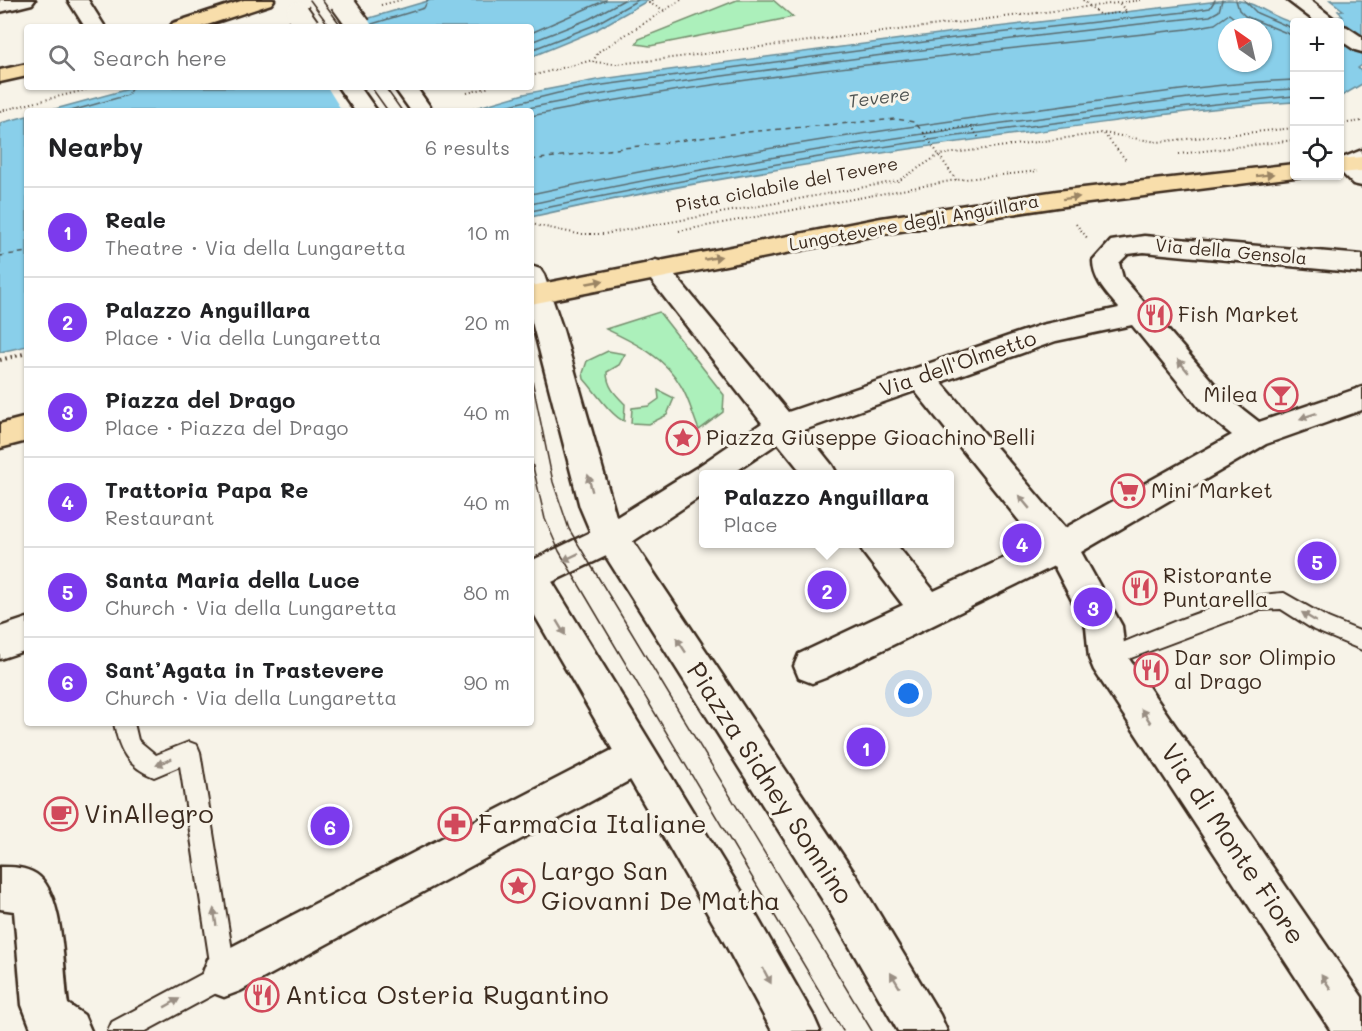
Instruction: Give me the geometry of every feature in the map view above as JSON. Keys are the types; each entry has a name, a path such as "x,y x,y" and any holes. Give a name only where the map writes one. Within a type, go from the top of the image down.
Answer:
{"main road":[{"path":"189,24 264,0"},
{"path":"0,76 24,71"},
{"name":"Lungotevere degli Anguillara","path":"534,288 656,269 881,226 1022,205 1290,172"},
{"path":"0,436 24,430"}],"street":[{"path":"0,6 25,0"},
{"path":"78,0 93,24"},
{"path":"1297,0 1322,18"},
{"path":"341,1 358,24"},
{"path":"1344,34 1362,46"},
{"path":"351,90 364,108"},
{"path":"407,90 421,108"},
{"name":"Via della Gensola","path":"1138,314 1111,281 1106,269 1106,261 1120,247 1144,244 1362,264"},
{"path":"656,269 817,470"},
{"path":"534,291 596,507 610,538"},
{"path":"1138,314 1212,402 1255,436"},
{"name":"Via dell'Olmetto","path":"782,426 1051,332 1138,314"},
{"path":"921,378 1061,548 1104,626 1107,658"},
{"path":"812,666 1061,548 1255,436 1362,398"},
{"path":"716,470 782,426"},
{"path":"534,576 610,538 699,481"},
{"name":"Piazza Sidney Sonnino","path":"610,538 842,892 924,1031"},
{"path":"880,548 928,610"},
{"path":"534,582 732,915 796,1031"},
{"path":"0,643 24,635"},
{"name":"Via di Monte Fiore","path":"1107,658 1359,1031"},
{"path":"224,975 620,765"},
{"path":"0,888 21,889 31,898 37,923 46,1008 57,1026 68,1031"}],"lane":[{"path":"1107,658 1214,616 1258,602 1284,601 1321,624 1362,641"},
{"path":"121,1031 224,975 189,752 154,766 129,746 125,726"}],"path":[{"path":"652,0 649,3 664,10"},
{"path":"593,60 598,52 681,0"},
{"path":"1083,0 1100,15 1127,12 1119,3"},
{"path":"534,75 593,60 601,64 655,60 1142,0"},
{"path":"0,111 85,90"},
{"path":"467,93 478,90"},
{"path":"1344,123 1362,121"},
{"path":"956,180 924,133 970,126 980,139"},
{"name":"Pista ciclabile del Tevere","path":"534,225 578,234 604,234 898,181 910,175 926,161 939,155 1104,133 1157,142 1290,128"},
{"path":"1104,133 1126,160"},
{"path":"1171,155 1290,140"},
{"path":"679,231 936,184"},
{"path":"0,360 24,354"}],"green space":[{"path":"737,0 773,0 793,17 650,46 636,44 639,39"},
{"path":"659,312 724,395 723,412 699,430 684,391 667,367 648,352 606,329"},
{"path":"608,351 625,354 619,365 607,372 610,386 625,404 624,421 609,409 584,379 583,373 587,361"},
{"path":"658,390 674,398 667,415 649,424 631,423 632,408 649,406 659,399"}],"water":[{"path":"431,0 649,0 594,31 534,56 534,24 349,24"},
{"name":"Tevere","path":"1228,0 1247,3 1290,22 1290,102 1164,115 843,159 655,191 534,216 534,108 475,108 524,94 602,79 954,32"},
{"path":"1330,0 1362,0 1362,65 1358,68 1362,72 1362,84 1344,95 1344,18 1330,18 1343,16 1338,11 1343,10"},
{"path":"125,90 408,90 350,108 59,108"},
{"path":"24,117 24,347 0,352 0,123"}],"pier":[{"path":"329,90 419,90 361,108 340,108"}],"ferry route":[{"path":"534,160 747,132 896,119 914,122 924,133"},
{"path":"0,256 24,252"}],"tram line":[{"path":"310,0 328,24"},
{"path":"322,0 340,24"},
{"path":"373,90 386,108"},
{"path":"387,90 400,108"},
{"path":"534,390 553,482 569,529 872,1031"},
{"path":"534,471 545,519 559,551 843,1031"}],"place":[{"name":"Fish Market","path":"1155,315"},
{"name":"Milea","path":"1281,395"},
{"name":"Piazza Giuseppe Gioachino Belli","path":"683,438"},
{"name":"Mini Market","path":"1128,491"},
{"name":"Trattoria Papa Re","path":"1022,543"},
{"name":"Santa Maria della Luce","path":"1317,561"},
{"name":"Ristorante Puntarella","path":"1140,588"},
{"name":"Palazzo Anguillara","path":"827,590"},
{"name":"Piazza del Drago","path":"1093,607"},
{"name":"Dar sor Olimpio al Drago","path":"1151,670"},
{"name":"Reale","path":"866,747"},
{"name":"VinAllegro","path":"61,814"},
{"name":"Farmacia Italiane","path":"455,824"},
{"name":"Sant’Agata in Trastevere","path":"330,826"},
{"name":"Largo San Giovanni De Matha","path":"518,886"},
{"name":"Antica Osteria Rugantino","path":"262,995"}]}
